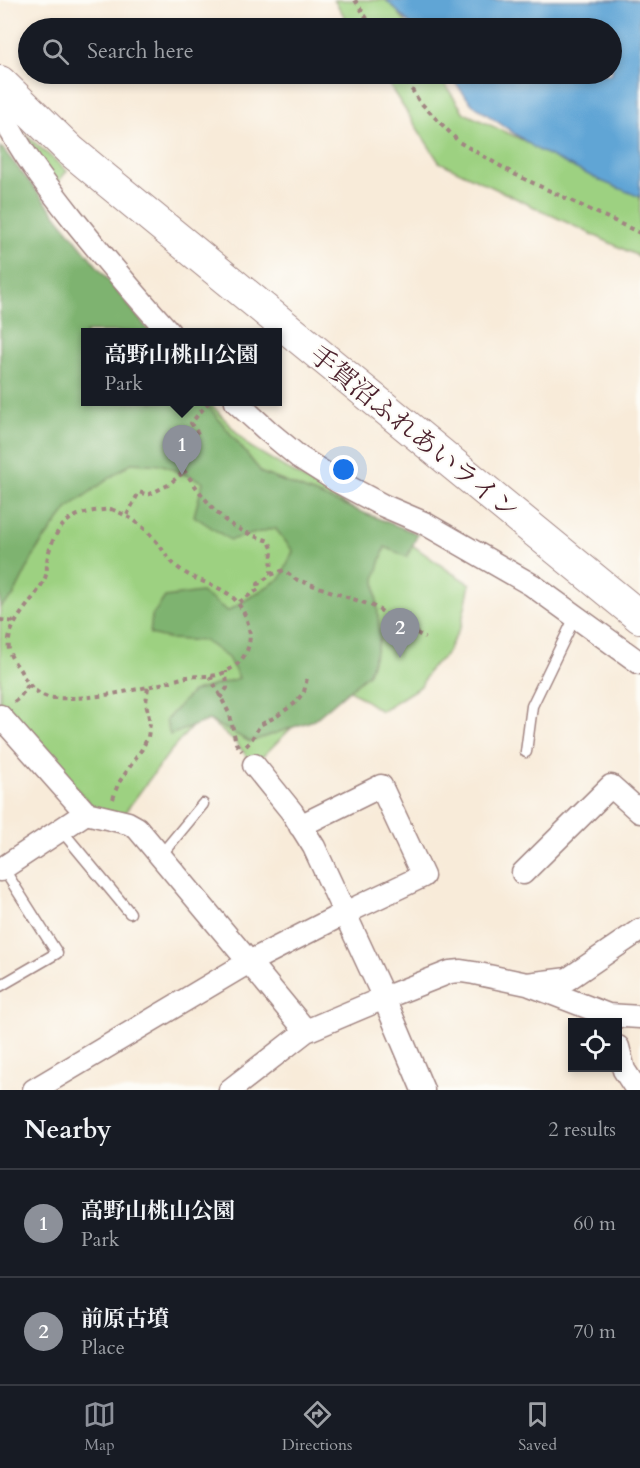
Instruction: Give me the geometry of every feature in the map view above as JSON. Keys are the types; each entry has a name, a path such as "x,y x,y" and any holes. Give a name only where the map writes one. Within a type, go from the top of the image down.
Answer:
{"street":[{"name":"手賀沼ふれあいライン","path":"0,82 70,150 640,617"},
{"path":"0,110 35,171 125,284 165,328"},
{"path":"240,406 299,456 337,481 382,505 424,523 532,585 640,663"},
{"path":"6,710 7,738 86,813 137,828 306,1031"},
{"path":"248,758 292,812 314,847 384,998 423,1090"},
{"path":"34,1090 249,962 423,876 381,786 300,826"},
{"path":"523,873 611,786 640,812"},
{"path":"2,869 86,813"},
{"path":"527,984 568,979 640,930"},
{"path":"230,1090 306,1031 450,972 474,973 527,984 607,1018"},
{"path":"622,1018 640,1017"},
{"path":"622,1062 624,1070 637,1090"}],"lane":[{"path":"526,752 532,706 575,617"},
{"path":"160,856 203,804"},
{"path":"62,831 130,913"},
{"path":"0,986 57,953 2,869"}],"path":[{"path":"355,0 367,18"},
{"path":"408,84 419,101 459,142 516,175 640,233"},
{"path":"206,406 191,423 199,435 175,458 211,505 226,520 239,529 269,541 272,548 271,574"},
{"path":"127,515 139,492 148,495 168,485 185,471"},
{"path":"111,509 127,515 156,540 168,559 182,572 221,590 238,603 247,621 249,632 249,644 245,655 236,666 220,674 188,677 90,697 50,697 33,691 9,652 9,639 19,615 43,583 48,554 56,536 66,522 88,511 111,509"},
{"path":"238,603 259,589 258,584 271,574 284,570 295,579 373,606 425,638"},
{"path":"0,620 16,622"},
{"path":"220,698 227,688 226,671"},
{"path":"210,676 230,715 236,743 248,758"},
{"path":"248,758 250,742 260,725 294,704 304,692 307,678"},
{"path":"6,710 29,684"},
{"path":"113,802 118,784 148,737 150,723 146,703 148,687"}],"green space":[{"path":"334,0 390,0 402,18 346,18"},
{"path":"388,84 445,84 464,113 640,194 640,257 439,162"},
{"path":"26,135 67,171 54,187"},
{"path":"0,147 147,328 81,328 81,406 208,406 262,473 418,534 407,557 385,547 375,579 380,639 369,673 314,720 250,742 209,720 170,735 166,720 192,692 239,678 228,658 205,641 170,639 150,634 152,616 165,597 201,592 228,611 281,578 293,551 275,528 230,540 194,516 203,482 163,465 131,463 69,507 37,549 13,597 0,607"},
{"path":"134,406 213,406 249,446 405,540 470,584 461,626 445,656 430,668 421,686 381,711 338,682 254,765 236,743 209,720 195,723 169,753 123,815 95,809 19,728 0,704 0,551"}],"water":[{"path":"386,0 640,0 640,197 538,150 472,104 456,84 622,84 622,18 404,18"}],"place":[{"name":"高野山桃山公園","path":"182,475"},
{"name":"前原古墳","path":"400,658"}]}
